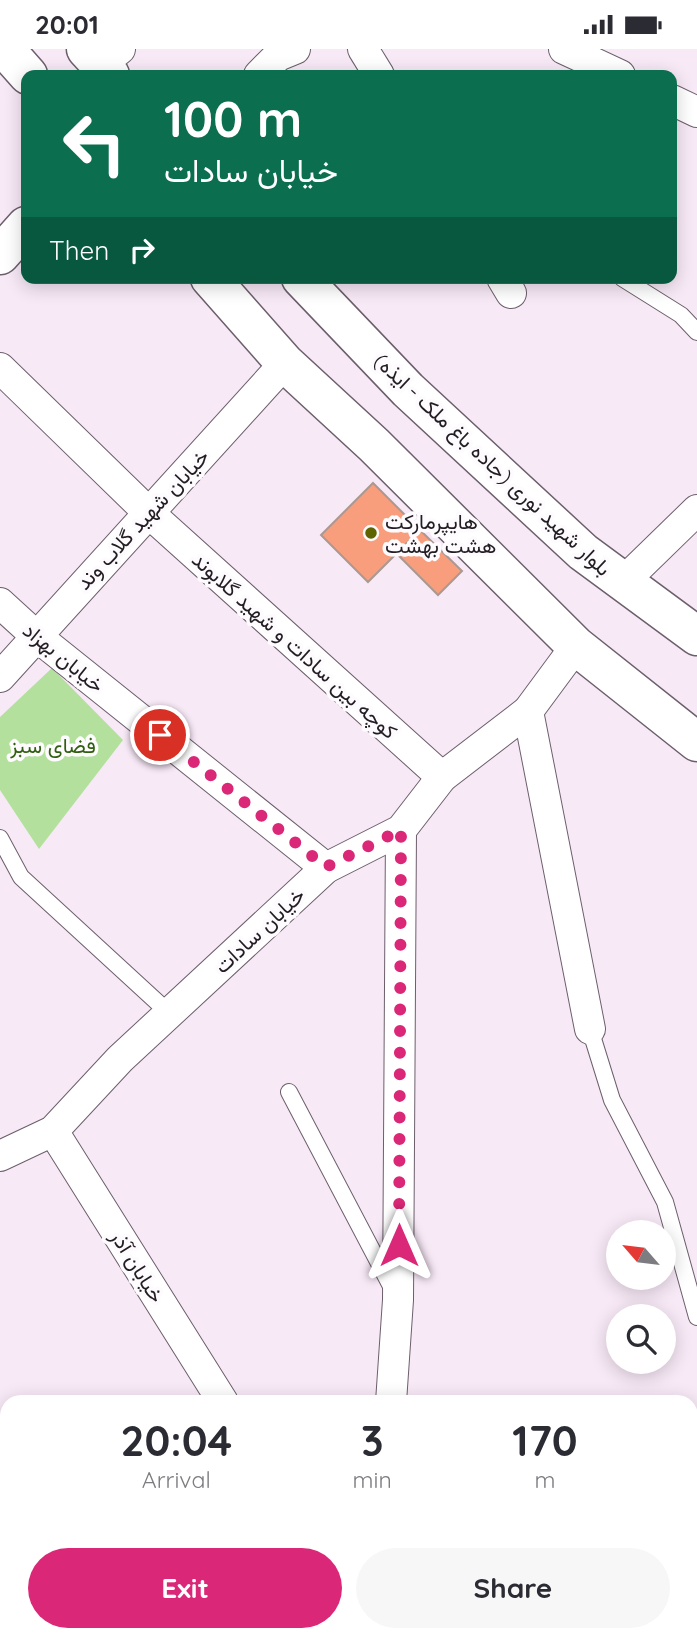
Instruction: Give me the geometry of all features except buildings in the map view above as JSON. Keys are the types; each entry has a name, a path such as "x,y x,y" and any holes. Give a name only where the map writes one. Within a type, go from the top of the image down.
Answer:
{"main road":[{"path":"5,49 24,70"},
{"path":"0,255 21,232"},
{"path":"215,284 285,363 374,445 576,646 697,742"},
{"name":"بلوار شهید نوری (جاده باغ ملک - ایذه)","path":"306,284 417,399 583,552 697,636"}],"street":[{"path":"264,70 278,56 295,49"},
{"path":"363,49 376,70"},
{"path":"564,49 609,70"},
{"path":"677,102 697,112"},
{"name":"خیابان شهید گلاب وند","path":"0,677 34,635 285,363"},
{"name":"کوچه بین سادات و شهید گلابوند","path":"0,368 149,513 442,777"},
{"path":"623,582 697,510"},
{"name":"خیابان بهزاد","path":"0,603 34,635 326,867"},
{"name":"خیابان سادات","path":"0,1156 53,1131 120,1059 326,867 401,830 442,777 528,711 576,646"},
{"path":"528,711 590,1029"},
{"path":"391,1395 398,1300 401,830"},
{"name":"خیابان آذر","path":"53,1131 219,1395"}],"lane":[{"path":"632,284 681,315 697,332"},
{"path":"0,838 21,877 169,1013"},
{"path":"590,1029 612,1100 665,1202 697,1317"},
{"path":"289,1092 398,1300"}],"green space":[{"name":"فضای سبز","path":"52,668 123,740 39,849 0,790 0,717"}],"place":[{"name":"هایپرمارکت هشت بهشت","path":"371,533"}],"route":[{"path":"160,735 326,867 401,830 399,1245"}]}
